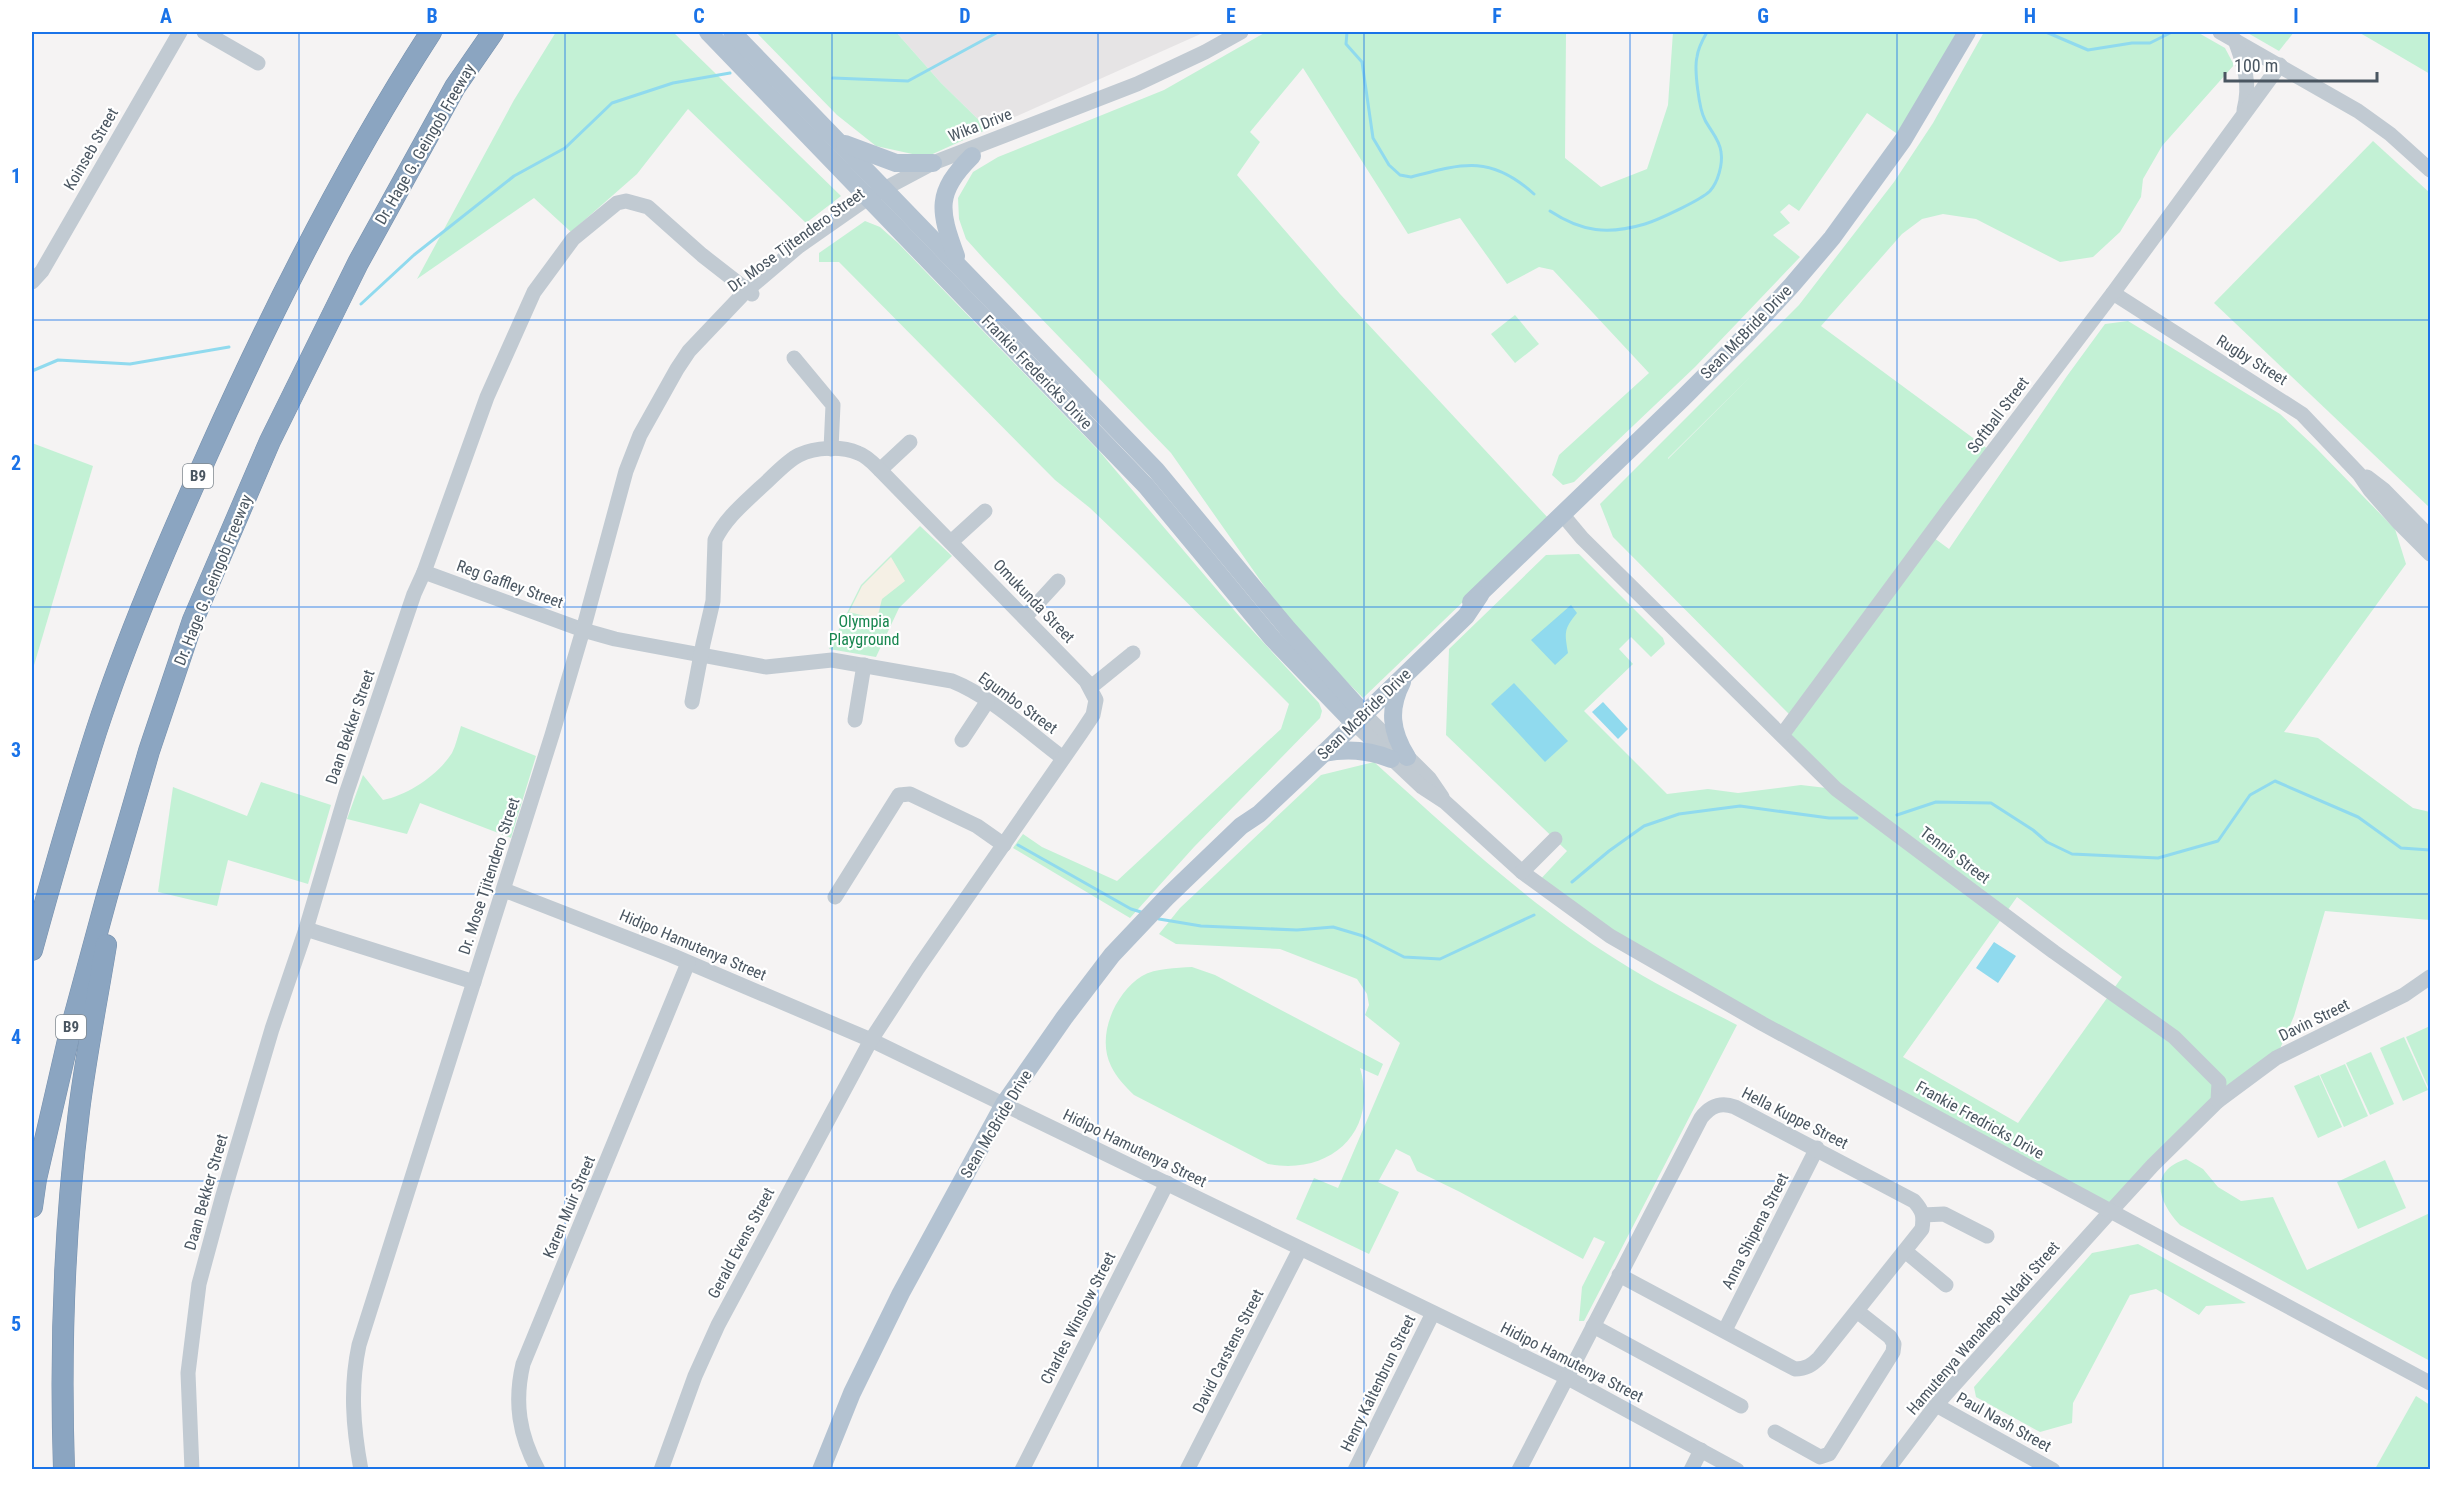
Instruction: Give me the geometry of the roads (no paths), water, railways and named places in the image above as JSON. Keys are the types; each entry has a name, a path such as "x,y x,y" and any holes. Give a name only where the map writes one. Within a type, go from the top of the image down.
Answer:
{"highway":[{"name":"B9","path":"32,950 96,730 164,553 243,376 293,275 351,164 431,32"},
{"name":"Dr. Hage G. Geingob Freeway","path":"32,1207 36,1179 69,1036 149,751 193,621 270,441 358,263 455,87 493,32"},
{"path":"63,1470 65,1261 71,1192 79,1110 121,849"}],"main road":[{"name":"Frankie Fredericks Drive","path":"708,32 880,196 958,263 1156,470 1287,628 1356,716"},
{"name":"Frankie Fredericks Drive","path":"732,32 838,141 880,196 1146,486 1272,638 1356,716"},
{"name":"Sean McBride Drive","path":"821,1470 852,1393 901,1293 1004,1104 1064,1018 1112,956 1166,898 1241,826 1258,814 1324,753 1356,716 1464,606 1480,595 1746,335 1832,237 1903,140 1967,32"},
{"path":"838,141 896,163 933,163"},
{"path":"958,263 944,222 943,207 950,182 972,156"},
{"name":"Sean McBride Drive","path":"1241,826 1253,808 1405,675 1466,616 1480,595"},
{"path":"1324,753 1341,750 1361,751 1399,758 1392,711 1397,690 1405,675"}],"street":[{"name":"Koinseb Street","path":"32,282 42,271 180,32"},
{"path":"204,32 258,63"},
{"name":"Wika Drive","path":"880,196 933,163 1092,102 1205,52 1241,32"},
{"path":"2220,32 2358,111 2390,134 2430,170"},
{"name":"Softball Street","path":"2235,40 2248,83 2242,116"},
{"name":"Softball Street","path":"1782,735 1946,513 2113,293 2280,65"},
{"name":"Wika Drive","path":"880,196 1065,116 1092,102"},
{"name":"Dr. Mose Tjitendero Street","path":"361,1470 353,1419 353,1385 359,1345 504,890 584,630 626,471 640,435 689,351 723,316 749,292 880,196"},
{"name":"Daan Bekker Street","path":"192,1470 188,1373 199,1284 223,1195 272,1029 306,929 346,794 414,594 487,397 521,318 547,272 573,239 617,203 626,201 642,204 661,217 702,255 749,292"},
{"name":"Rugby Street","path":"2113,293 2302,414 2359,474 2384,507 2430,554"},
{"path":"794,358 832,405 831,449"},
{"path":"880,470 910,442"},
{"name":"Omukunda Street","path":"702,654 713,601 715,540 719,532 732,516 789,462 811,451 831,449 858,453 880,470 1091,687"},
{"name":"Rugby Street","path":"2359,474 2376,483 2430,537"},
{"path":"951,542 985,511"},
{"name":"Tennis Street","path":"1562,514 1582,538 1853,804 1893,830 2011,921 2174,1038 2219,1082 2218,1101"},
{"name":"Reg Gaffley Street","path":"424,572 584,630"},
{"path":"1025,617 1058,581"},
{"name":"Egumbo Street","path":"584,630 615,639 766,667 832,660 952,681 987,702 1063,758"},
{"path":"871,1040 1095,710 1096,700 1091,687 1133,653"},
{"path":"692,702 702,654"},
{"path":"855,720 864,665"},
{"path":"962,740 987,702"},
{"name":"Frankie Fredricks Drive","path":"1356,716 1399,758 1429,778 1445,802 1522,872 1610,936 1684,979 2110,1212 2158,1235 2430,1383"},
{"path":"835,897 899,795 910,794 967,821 1004,845"},
{"path":"1522,872 1555,839"},
{"name":"Hidipo Hamutenya Street","path":"504,890 688,963 871,1040 1566,1377 1737,1470"},
{"path":"306,929 474,982"},
{"name":"Karen Muir Street","path":"538,1470 530,1455 518,1415 518,1390 523,1364 688,963"},
{"name":"Davin Street","path":"2218,1101 2276,1058 2394,1000 2430,977"},
{"name":"Gerald Evens Street","path":"661,1470 695,1376 718,1325 871,1040"},
{"path":"2110,1212 2153,1165 2218,1101"},
{"name":"Hella Kuppe Street","path":"1519,1470 1701,1118 1708,1109 1726,1104 1817,1148 1914,1201 1923,1215"},
{"name":"Anna Shipena Street","path":"1725,1330 1817,1148"},
{"name":"Charles Winslow Street","path":"1022,1470 1167,1183"},
{"name":"Hamutenya Wanahepo Ndadi Street","path":"1887,1470 1936,1405 2110,1212"},
{"path":"1619,1275 1795,1369 1803,1369 1811,1366 1819,1358 1905,1251 1922,1229 1923,1215 1944,1214 1987,1236"},
{"name":"David Carstens Street","path":"1187,1470 1300,1249"},
{"path":"1905,1251 1946,1285"},
{"path":"1774,1432 1820,1457 1828,1454 1893,1352 1894,1344 1890,1337 1857,1311"},
{"name":"Henry Kaltenbrun Street","path":"1355,1470 1433,1313"},
{"path":"1593,1326 1741,1406"},
{"name":"Paul Nash Street","path":"1936,1405 2053,1470"},
{"path":"1691,1470 1701,1450"}],"water":[{"path":"1571,605 1577,613 1566,632 1568,653 1555,665 1531,640"},
{"path":"1514,683 1568,741 1545,762 1491,704"},
{"path":"1603,702 1628,729 1618,739 1592,712"},
{"path":"1994,942 2016,956 1998,983 1976,968"}],"waterway":[{"path":"833,78 908,81 998,32"},
{"path":"1347,32 1346,44 1362,62 1373,138 1389,165 1400,175 1411,177 1447,168 1476,166 1504,173 1519,181 1534,194"},
{"path":"1550,211 1584,227 1619,230 1645,224 1689,204 1710,191 1718,178 1721,167 1720,148 1703,115 1696,70 1698,54 1707,32"},
{"path":"2046,32 2088,50 2132,43 2150,43 2172,32"},
{"path":"361,304 414,255 514,176 565,148 612,103 673,83 730,73"},
{"path":"32,371 58,360 130,364 229,347"},
{"path":"1897,815 1936,802 1991,803 2033,830 2047,842 2072,854 2158,858 2218,841 2250,795 2275,781 2358,817 2401,848 2430,850"},
{"path":"1572,882 1644,826 1679,814 1740,806 1829,818 1857,818"},
{"path":"1018,845 1131,909 1141,912"},
{"path":"1159,919 1201,926 1297,930 1333,927 1363,936 1404,957 1440,959 1534,915"}],"park label":[{"name":"Olympia Playground","path":"864,630"}]}
